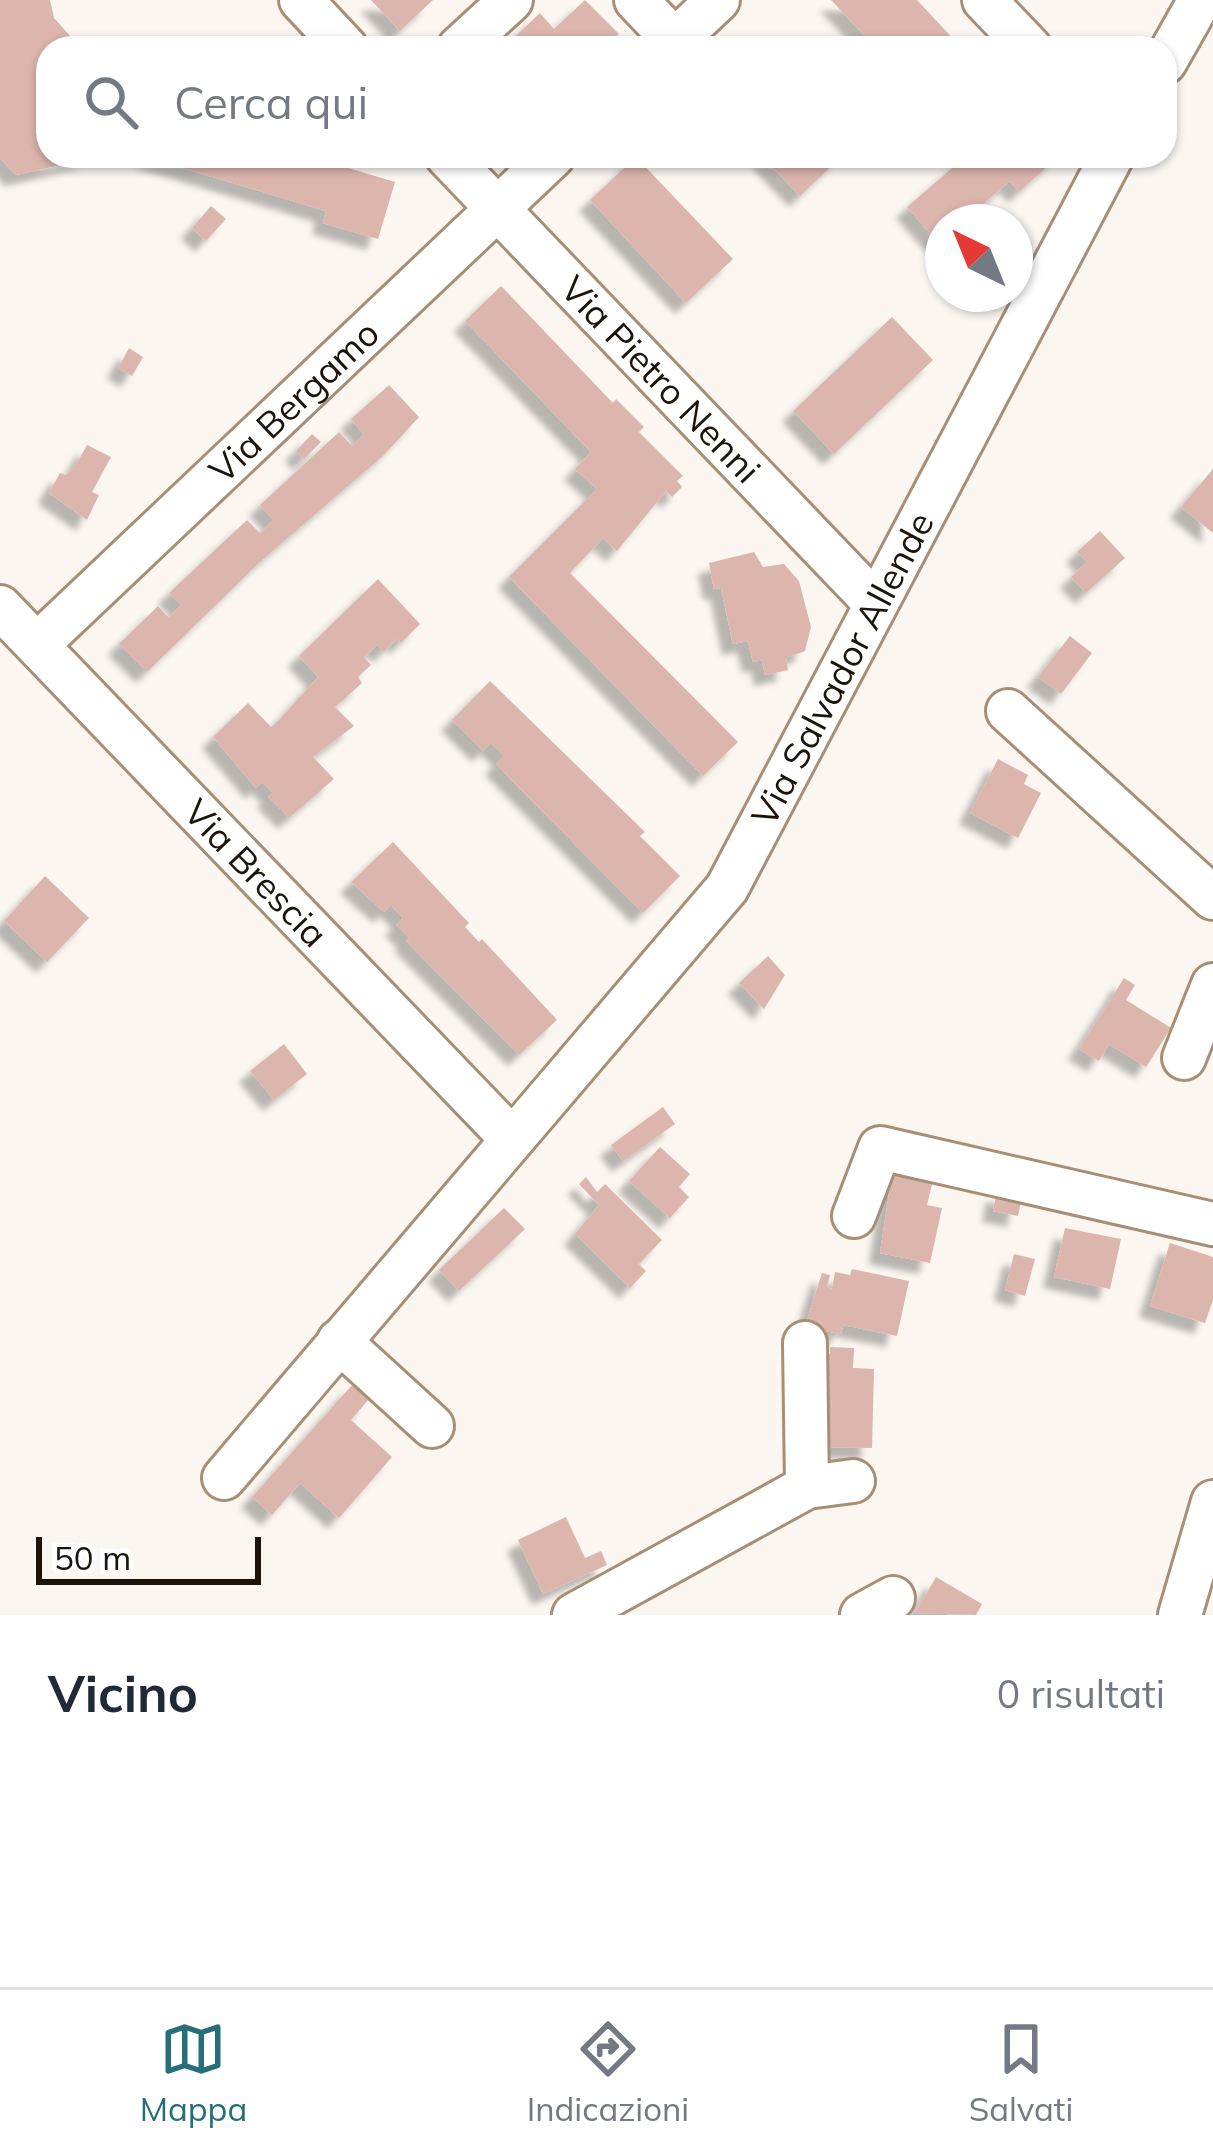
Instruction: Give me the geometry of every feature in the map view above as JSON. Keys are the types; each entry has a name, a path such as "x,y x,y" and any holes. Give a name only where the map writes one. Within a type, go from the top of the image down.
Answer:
{"street":[{"path":"302,0 335,36"},
{"path":"473,36 511,0"},
{"path":"636,0 664,36"},
{"path":"680,36 718,0"},
{"path":"984,0 1018,36"},
{"path":"1177,41 1200,0"},
{"name":"Via Pietro Nenni","path":"457,168 876,604"},
{"name":"Via Bergamo","path":"37,645 540,168"},
{"name":"Via Salvador Allende","path":"224,1478 510,1138 632,1006 728,888 1106,168"},
{"name":"Via Brescia","path":"0,607 510,1138"},
{"path":"1008,711 1213,898"},
{"path":"1184,1058 1213,985"},
{"path":"854,1216 880,1148 1213,1224"},
{"path":"340,1341 432,1426"},
{"path":"805,1343 807,1487"},
{"path":"574,1615 807,1487 853,1480"},
{"path":"1180,1615 1213,1502"}],"building":[{"path":"0,0 50,0 54,18 70,36 36,36 36,168 47,168 16,175 0,158"},
{"path":"371,0 433,0 400,31"},
{"path":"585,0 619,34 516,36 540,13 554,29"},
{"path":"831,0 917,0 951,36 865,36"},
{"path":"183,168 348,168 395,182 378,239 323,223 326,211"},
{"path":"624,168 646,168 733,259 686,303 590,200"},
{"path":"773,168 829,168 800,196"},
{"path":"952,168 1046,168 1019,192 1010,181 983,204 925,204 925,228 907,207"},
{"path":"211,206 226,219 206,241 192,228"},
{"path":"501,286 613,403 616,399 644,427 639,432 683,476 677,481 682,487 672,497 666,491 617,551 603,538 570,573 738,742 703,776 509,577 597,489 575,469 591,452 465,321"},
{"path":"892,317 933,360 834,454 793,411"},
{"path":"129,348 143,357 132,376 118,368"},
{"path":"389,385 419,417 384,455 261,561 147,672 119,644 158,606 169,618 181,605 169,593 247,520 260,533 274,520 260,505 339,432 352,446 364,434 351,419"},
{"path":"312,434 321,442 304,459 296,451"},
{"path":"87,445 111,457 92,492 99,495 87,520 49,493 60,473 66,475 74,468"},
{"path":"1213,469 1213,533 1181,507"},
{"path":"1100,531 1125,558 1086,593 1071,577 1087,562 1077,552"},
{"path":"754,552 763,567 784,564 799,581 811,627 805,651 786,658 788,670 765,675 762,660 753,662 748,641 733,644 721,588 714,589 709,563"},
{"path":"378,579 420,624 401,643 397,638 384,652 377,645 364,657 371,665 358,677 362,683 335,707 354,726 313,757 334,779 289,818 268,797 273,793 262,782 256,788 213,737 248,703 271,727 278,721 318,677 299,656"},
{"path":"1070,636 1092,653 1061,694 1038,677"},
{"path":"490,681 645,832 640,836 680,876 643,913 496,764 504,756 491,743 483,751 452,720"},
{"path":"998,759 1028,775 1024,784 1041,793 1018,838 970,813"},
{"path":"393,842 469,923 465,927 479,942 482,939 557,1020 519,1055 406,941 409,938 396,925 403,918 391,905 384,912 351,882"},
{"path":"45,876 89,918 47,962 4,921"},
{"path":"768,956 785,975 764,1009 739,983"},
{"path":"1124,978 1135,985 1126,1000 1171,1028 1146,1067 1109,1044 1099,1061 1079,1049"},
{"path":"284,1044 307,1074 274,1100 250,1071"},
{"path":"663,1107 675,1124 623,1161 611,1145"},
{"path":"660,1147 690,1174 679,1187 689,1197 670,1218 629,1181"},
{"path":"893,1168 934,1176 927,1205 942,1208 930,1263 880,1253"},
{"path":"586,1177 597,1192 605,1184 662,1240 639,1264 646,1271 630,1288 575,1234 599,1205 579,1184"},
{"path":"997,1191 1022,1196 1018,1216 993,1211"},
{"path":"504,1208 525,1229 459,1291 439,1270"},
{"path":"1065,1228 1121,1239 1110,1289 1054,1277"},
{"path":"1170,1243 1213,1257 1213,1300 1205,1323 1150,1306"},
{"path":"1014,1254 1035,1259 1025,1296 1005,1290"},
{"path":"852,1269 909,1281 897,1336 843,1325 841,1334 805,1327 822,1273 830,1275 827,1287 832,1289 835,1272 850,1275"},
{"path":"830,1347 854,1348 853,1368 874,1369 872,1448 818,1447 819,1354 830,1354"},
{"path":"353,1384 369,1399 351,1420 392,1457 339,1518 300,1483 272,1515 252,1497"},
{"path":"566,1517 585,1558 601,1551 607,1565 543,1594 518,1540"},
{"path":"936,1577 982,1604 976,1615 915,1613"}]}
